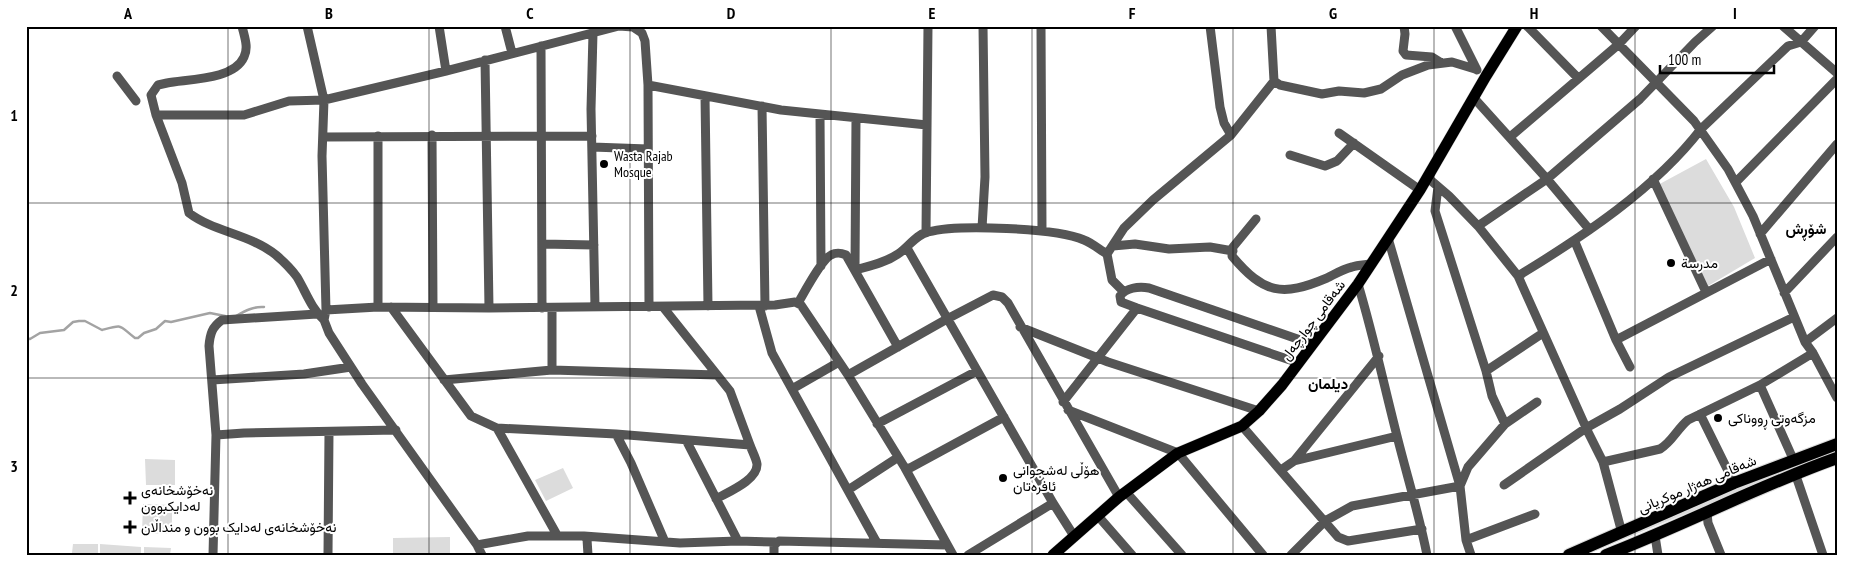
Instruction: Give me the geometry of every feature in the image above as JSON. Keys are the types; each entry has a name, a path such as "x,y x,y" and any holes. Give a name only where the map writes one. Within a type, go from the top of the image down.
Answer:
{"highway":[{"name":"شەقامی ھەژار موکریانی","path":"1606,555 1707,513 1837,444"},
{"name":"شەقامی ھەژار موکریانی","path":"1577,553 1734,483 1837,458"}],"main road":[{"name":"شەقامی چوارچەل","path":"1054,555 1122,494 1178,453 1242,426 1259,411 1299,364 1358,284 1428,178 1517,26"}],"street":[{"path":"307,26 324,100 322,315"},
{"path":"439,26 446,71"},
{"path":"505,26 512,53"},
{"path":"156,116 244,115 289,101 324,100 446,71 619,26 633,27 642,33 645,41 648,85 649,307"},
{"path":"926,232 928,26"},
{"path":"982,228 985,177 983,26"},
{"path":"1041,26 1042,232"},
{"path":"1210,26 1220,107 1224,123 1231,135"},
{"path":"1124,292 1112,280 1107,254 1124,228 1157,196 1231,135 1274,81 1271,26"},
{"path":"1404,26 1405,34 1402,51 1406,55 1432,57 1440,62"},
{"path":"1527,26 1578,78"},
{"path":"1601,26 1701,130 1736,182 1771,259 1805,342 1837,398"},
{"path":"1510,137 1619,44 1636,26"},
{"path":"1478,226 1547,179 1640,99 1713,26"},
{"path":"1783,26 1837,73"},
{"path":"1518,276 1574,242 1589,229 1604,220 1653,179 1788,46 1801,42 1815,26"},
{"path":"246,27 246,48 244,57 238,66 222,75 167,82 158,85 151,95 156,116 168,142 182,182 188,212 199,220 242,237 275,255 296,276 322,315 330,333 351,367 477,544 482,555"},
{"path":"1457,28 1475,69"},
{"path":"593,33 594,307"},
{"path":"541,46 542,308"},
{"path":"485,60 489,308"},
{"path":"1274,81 1280,85 1322,94 1339,91 1364,93 1381,89 1412,70 1440,62 1452,62 1475,69 1486,76"},
{"path":"117,76 136,101"},
{"path":"1736,182 1837,79"},
{"path":"648,85 762,106 927,125"},
{"path":"705,96 708,306"},
{"path":"1474,98 1589,229"},
{"path":"762,106 762,306 772,353 878,543"},
{"path":"820,114 821,266"},
{"path":"854,270 856,118"},
{"path":"1339,134 1420,190"},
{"path":"378,136 378,307"},
{"path":"432,136 433,307"},
{"path":"323,137 592,136"},
{"path":"1290,155 1325,166 1337,161 1354,143"},
{"path":"1760,234 1837,144"},
{"path":"592,147 648,149"},
{"path":"1428,178 1478,226 1518,276 1603,462 1622,533"},
{"path":"1653,179 1706,292"},
{"path":"1438,187 1435,211 1486,371 1492,396 1505,424"},
{"path":"1256,220 1234,247 1232,256 1255,279 1270,288 1293,290 1351,267 1371,264"},
{"path":"854,270 875,265 896,256 907,248 914,239 926,232 956,227 1056,232 1084,240 1107,254"},
{"path":"1784,293 1837,237"},
{"path":"1388,238 1460,486 1466,540 1471,555"},
{"path":"1574,242 1616,340 1630,367"},
{"path":"542,244 594,245"},
{"path":"1113,246 1136,244 1170,249 1210,248 1233,251"},
{"path":"907,248 946,319 1074,536"},
{"path":"798,303 821,266 830,255 839,252 846,256 898,347"},
{"path":"1616,340 1771,259"},
{"path":"1358,284 1379,356 1397,436 1414,494 1427,555"},
{"path":"1299,364 1137,308 1121,302 1119,298 1124,292 1134,288 1149,288 1312,344"},
{"path":"848,375 994,294 1002,297 1008,303 1066,406 1122,494 1182,555"},
{"path":"212,555 216,435 209,346 211,333 215,325 222,320 322,315 378,307 762,306 794,302 801,305 848,375 876,424 905,468 953,555"},
{"path":"391,307 471,416 497,428 616,434 750,445"},
{"path":"663,307 730,391 757,465 755,473 750,480 716,499"},
{"path":"552,308 552,370"},
{"path":"1066,406 1137,308"},
{"path":"1504,485 1586,428 1620,410 1669,377 1794,316"},
{"path":"1805,342 1837,318"},
{"path":"1020,327 1099,358 1259,411"},
{"path":"1486,371 1543,333"},
{"path":"1603,462 1660,449 1668,444 1679,427 1688,420 1760,385 1813,353"},
{"path":"1281,470 1294,461 1379,356"},
{"path":"792,388 839,362"},
{"path":"212,380 304,374 351,367"},
{"path":"444,380 552,370 717,375"},
{"path":"876,424 977,371"},
{"path":"1760,385 1795,467 1823,555"},
{"path":"1460,486 1468,467 1505,424 1537,402"},
{"path":"1066,406 1178,453 1263,555"},
{"path":"1700,414 1734,483"},
{"path":"905,468 910,468 1004,417"},
{"path":"1242,426 1338,536 1348,541 1422,529"},
{"path":"497,428 557,535"},
{"path":"216,435 396,430"},
{"path":"328,555 329,432"},
{"path":"616,434 665,542"},
{"path":"1294,461 1397,436"},
{"path":"686,440 738,541"},
{"path":"848,490 898,458"},
{"path":"1291,555 1325,521 1352,506 1460,486"},
{"path":"968,555 1053,503"},
{"path":"1707,513 1708,523 1721,555"},
{"path":"1466,540 1535,514"},
{"path":"1098,516 1132,555"},
{"path":"477,544 528,536 557,535 665,542 784,541 947,544"},
{"path":"584,536 587,539 588,555"},
{"path":"1655,536 1658,555"},
{"path":"774,555 775,542"}],"shaded area":[{"path":"1706,159 1734,207 1755,258 1708,286 1656,186"},
{"path":"1837,445 1837,452 1585,555"},
{"path":"145,459 175,460 175,485 146,485"},
{"path":"563,468 573,488 546,501 535,480"},
{"path":"143,504 172,505 172,534 142,533"},
{"path":"450,537 450,555 393,555 393,538"},
{"path":"73,544 98,544 98,553 72,553"},
{"path":"100,544 141,547 141,555 100,554"},
{"path":"144,547 171,548 170,555 144,555"}],"waterway":[{"path":"236,316 253,308 264,307"},
{"path":"26,338 30,339 40,333 64,330 73,322 79,321 85,321 102,330 118,326 135,338 138,338 144,333 156,329 165,321 171,322 210,313 225,316"}],"place":[{"name":"Wasta Rajab Mosque","path":"604,164"},
{"name":"مدرسة","path":"1671,263"},
{"name":"مزگەوتی ڕووناکی","path":"1718,418"},
{"name":"هۆڵی لەشجوانی ئافرەتان","path":"1003,478"},
{"name":"نەخۆشخانەی لەدایکبوون","path":"130,498"},
{"name":"نەخۆشخانەی لەدایک بوون و منداڵان","path":"130,527"}],"district":[{"name":"شۆڕش","path":"1806,229"},
{"name":"دیلمان","path":"1328,384"}]}
